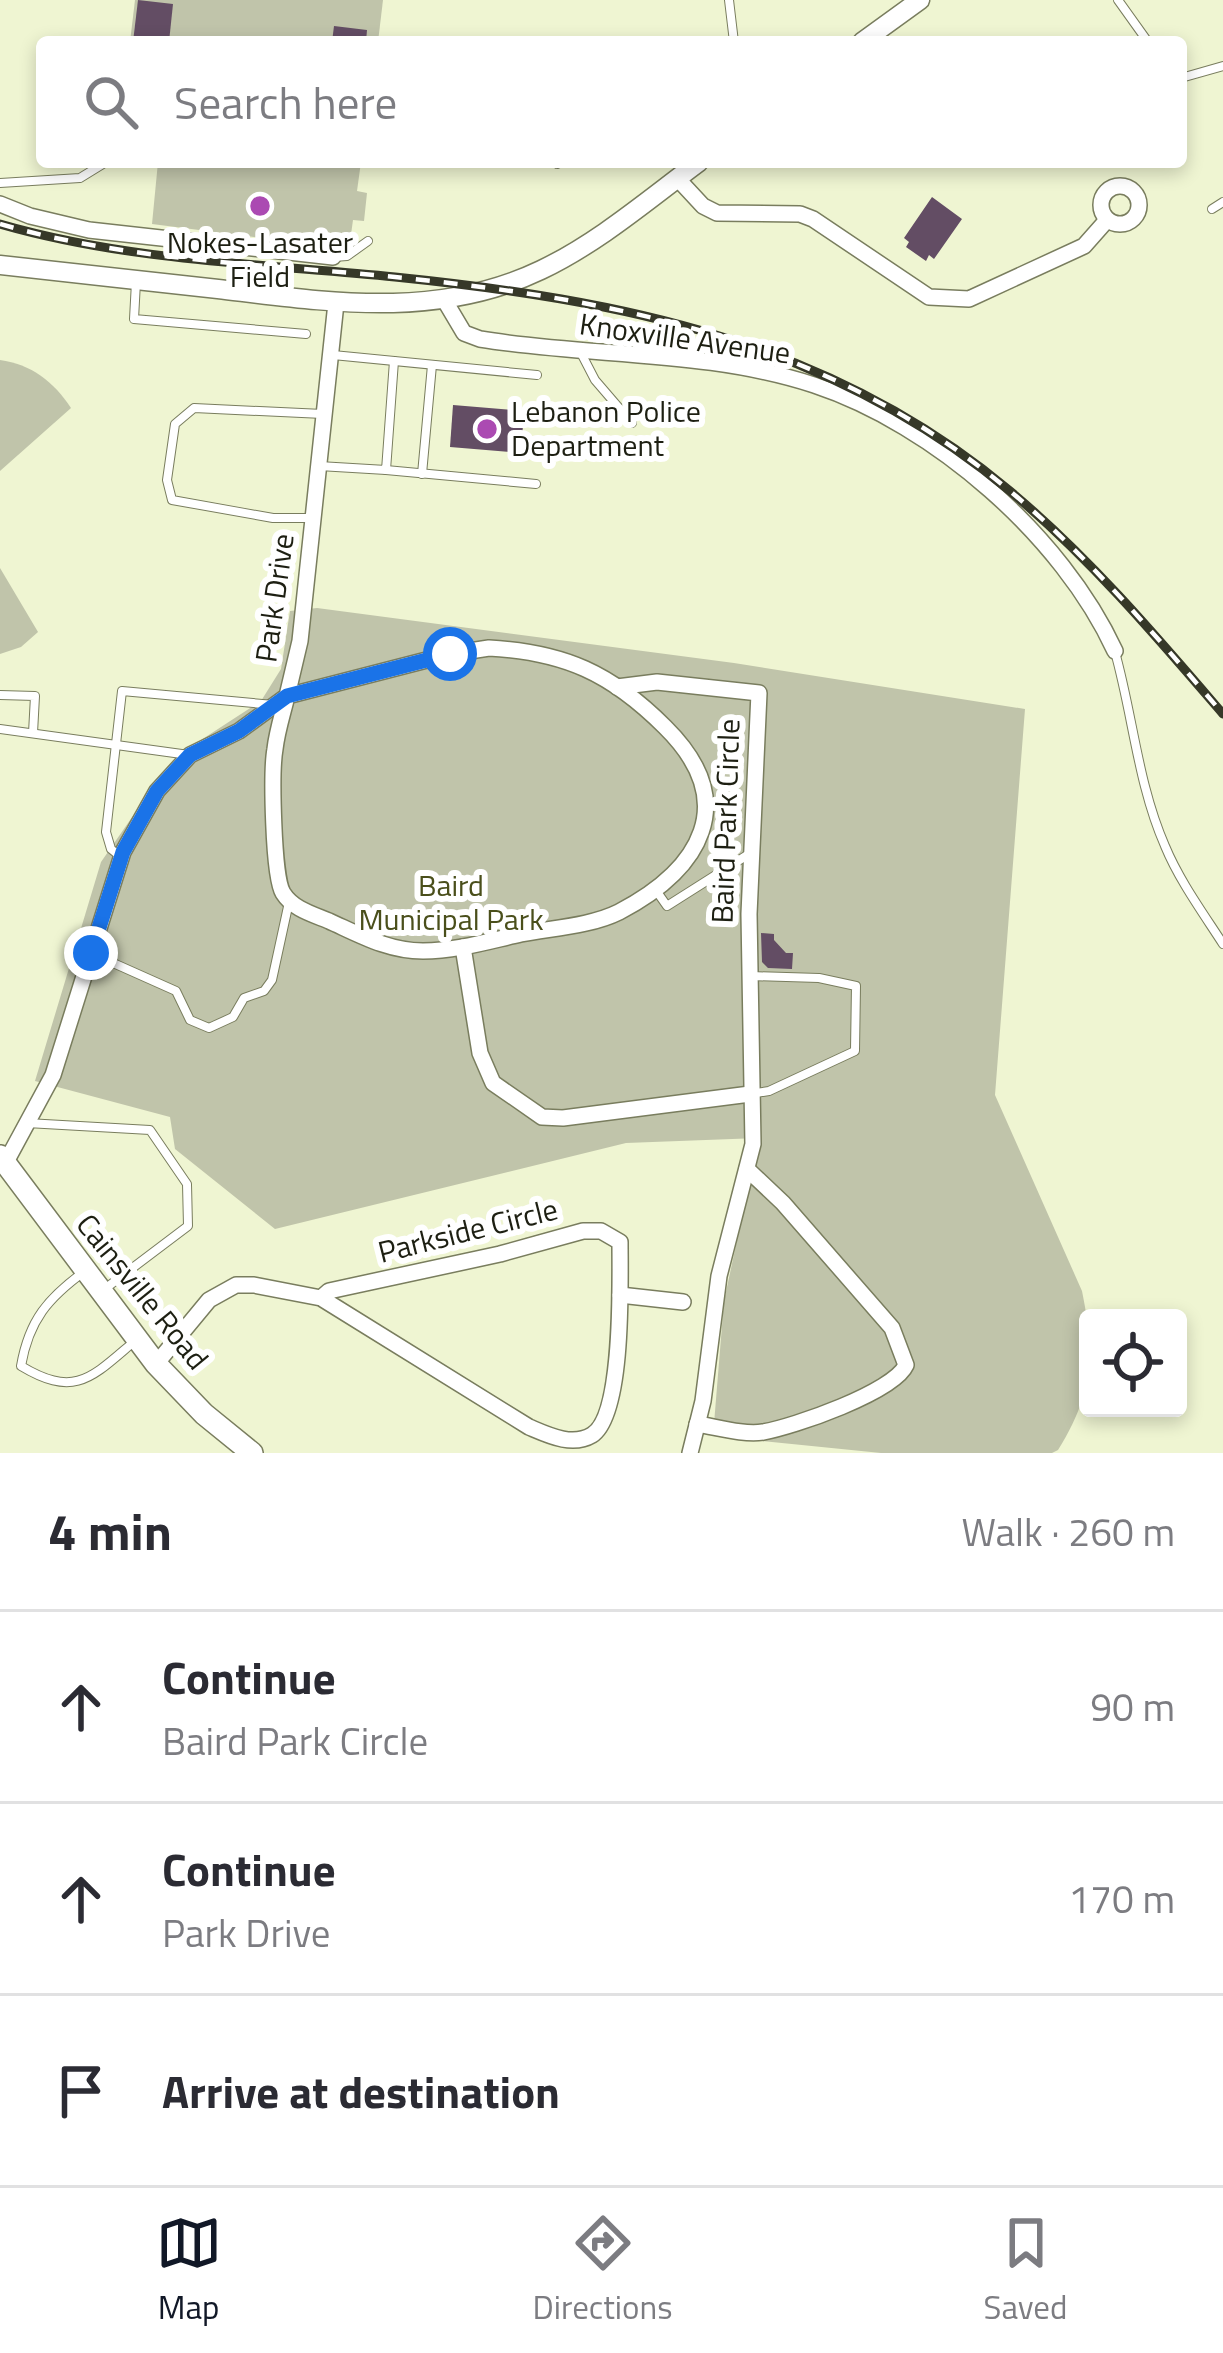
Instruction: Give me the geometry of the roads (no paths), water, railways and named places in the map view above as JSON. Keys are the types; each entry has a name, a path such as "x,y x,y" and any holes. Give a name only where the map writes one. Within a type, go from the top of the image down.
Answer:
{"main road":[{"name":"Cainsville Road","path":"2,1167 156,1364 204,1414 252,1453"}],"street":[{"path":"870,36 920,0"},
{"path":"0,265 337,303 445,301 542,270 605,232 672,170 703,206 717,212 813,218 929,297 969,299 1084,246 1107,220"},
{"path":"0,203 29,216 89,230 333,257"},
{"name":"Knoxville Avenue","path":"445,301 464,332 480,339 726,366 813,384 904,429 982,482 1054,550 1094,607 1115,650"},
{"name":"Park Drive","path":"2,1167 53,1076 121,857 157,791 190,755 239,731 281,700 299,641 337,303"},
{"name":"Baird Park Circle","path":"281,700 450,654 489,648 526,650 567,659 599,673 679,742 703,782 705,829 697,848 654,888 615,914 463,947 419,951 392,948 296,908 290,900"},
{"name":"Baird Park Circle","path":"617,687 657,682 759,693 749,975 753,1144 719,1276 690,1453"},
{"path":"281,700 274,752 276,860 281,891 290,900"},
{"path":"463,947 480,1053 493,1083 542,1117 750,1094"},
{"path":"697,1424 758,1433 791,1424 886,1386 906,1365 892,1328 783,1203 747,1169"},
{"name":"Parkside Circle","path":"156,1364 209,1300 236,1285 321,1298 529,1427 561,1440 589,1438 605,1424 617,1344 620,1242 602,1231 583,1231 329,1291 321,1298"},
{"path":"620,1295 682,1302"}],"lane":[{"path":"729,0 733,36"},
{"path":"1118,0 1144,36"},
{"path":"1187,76 1223,66"},
{"path":"0,183 80,178 96,168"},
{"path":"1212,208 1223,202"},
{"path":"333,257 347,256 368,241"},
{"path":"136,280 134,319 306,334"},
{"path":"580,351 596,380 632,423"},
{"path":"331,355 537,375"},
{"path":"386,470 394,361"},
{"path":"422,474 432,364"},
{"path":"313,518 273,518 172,500 167,480 175,424 194,408 325,414"},
{"path":"319,466 536,484"},
{"path":"1115,650 1140,764 1165,846 1223,944"},
{"path":"121,857 111,849 106,832 122,691 281,700"},
{"path":"0,695 35,696 33,733"},
{"path":"0,729 190,755"},
{"path":"654,888 667,906 753,851"},
{"path":"91,953 176,991 190,1020 209,1028 233,1017 244,998 264,991 272,980 290,900"},
{"path":"749,975 819,978 856,986 855,1051 770,1090 750,1094"},
{"path":"27,1123 150,1130 187,1184 188,1226 100,1292"},
{"path":"85,1271 63,1287 35,1321 27,1333 21,1366 49,1383 85,1382 137,1340"}],"railway":[{"path":"0,224 147,254 395,277 561,299 720,336 796,363 870,398 941,440 1010,491 1095,570 1223,714"}],"place":[{"name":"Nokes-Lasater Field","path":"260,206"},
{"name":"Lebanon Police Department","path":"487,429"}],"park label":[{"name":"Baird Municipal Park","path":"451,903"}]}
